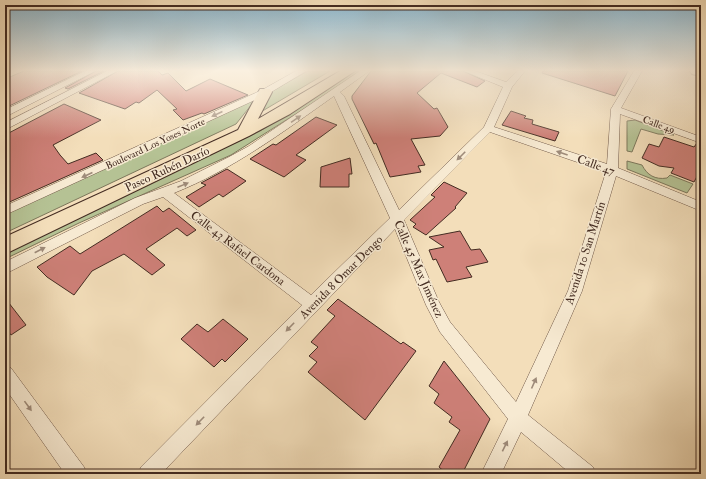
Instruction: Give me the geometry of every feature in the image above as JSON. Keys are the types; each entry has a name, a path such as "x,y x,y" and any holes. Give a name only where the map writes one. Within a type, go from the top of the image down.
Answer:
{"highway":[{"path":"244,133 264,93"},
{"name":"Paseo Rubén Darío","path":"5,246 244,133 320,93"}],"street":[{"path":"5,114 46,93"},
{"path":"5,127 69,93"},
{"name":"Boulevard Los Yoses Norte","path":"5,211 262,93"},
{"path":"5,268 84,227 139,201 198,178 253,148 323,93"},
{"name":"Calle 45 Max Jiménez","path":"336,93 340,96 346,108 398,221 433,305 445,327 518,418 586,474"},
{"name":"Avenida 8 Omar Dengo","path":"148,474 312,304 398,221 488,128 504,93"},
{"name":"Avenida 10 San Martín","path":"491,474 518,418 575,290 612,170 616,109 625,93"},
{"name":"Calle 49","path":"616,109 701,140"},
{"name":"Calle 47","path":"488,128 612,170 701,207"},
{"name":"Calle 43 Rafael Cardona","path":"165,192 312,304"},
{"path":"5,374 77,474"}],"green space":[{"path":"269,93 292,93 254,116"},
{"path":"322,93 328,93 231,155 79,223 5,259 5,253 260,131"},
{"path":"256,99 236,124 5,233 5,214"},
{"path":"635,120 674,135 658,134 641,129 632,152 627,151 627,121"},
{"path":"627,161 642,165 646,172 652,176 667,178 670,175 693,184 687,193 627,169"}],"building":[{"path":"5,93 35,93 5,108"},
{"path":"80,93 152,93 139,103 136,102 125,109"},
{"path":"161,93 244,93 248,95 204,114 202,113 183,120 173,110 177,109"},
{"path":"354,93 417,93 434,109 437,108 448,127 440,136 411,139 425,165 418,166 421,172 390,177 376,143 374,144 352,99"},
{"path":"607,93 616,93 615,96"},
{"path":"64,104 101,120 53,145 68,164 96,153 103,160 5,204 5,135"},
{"path":"511,111 526,116 524,118 533,120 532,124 559,132 555,141 502,125"},
{"path":"316,117 337,125 296,155 306,160 284,177 250,159 273,144 276,145"},
{"path":"664,137 694,147 697,143 701,144 701,169 694,182 671,173 674,168 659,166 642,158 649,144 659,147"},
{"path":"350,158 352,174 349,174 349,187 320,187 321,167"},
{"path":"227,169 246,181 223,197 219,194 199,207 186,197 206,185 201,183"},
{"path":"444,182 467,193 455,207 456,208 426,235 413,227 416,224 410,220 435,197 431,195"},
{"path":"157,206 163,212 169,208 196,230 187,236 177,228 146,249 165,265 152,275 124,254 92,271 74,295 47,277 37,267 70,246 80,254"},
{"path":"460,231 471,250 480,249 488,262 466,267 472,277 447,282 436,259 433,260 429,250 444,247 429,237"},
{"path":"5,298 26,325 11,335 5,327"},
{"path":"338,299 401,344 403,342 416,351 365,420 308,372 317,362 309,356 318,347 311,342 335,316 327,310"},
{"path":"223,319 248,339 225,362 222,359 214,367 181,339 197,324 208,332"},
{"path":"444,361 490,419 462,474 447,474 439,467 460,430 449,422 452,417 434,403 439,394 429,386"}]}
